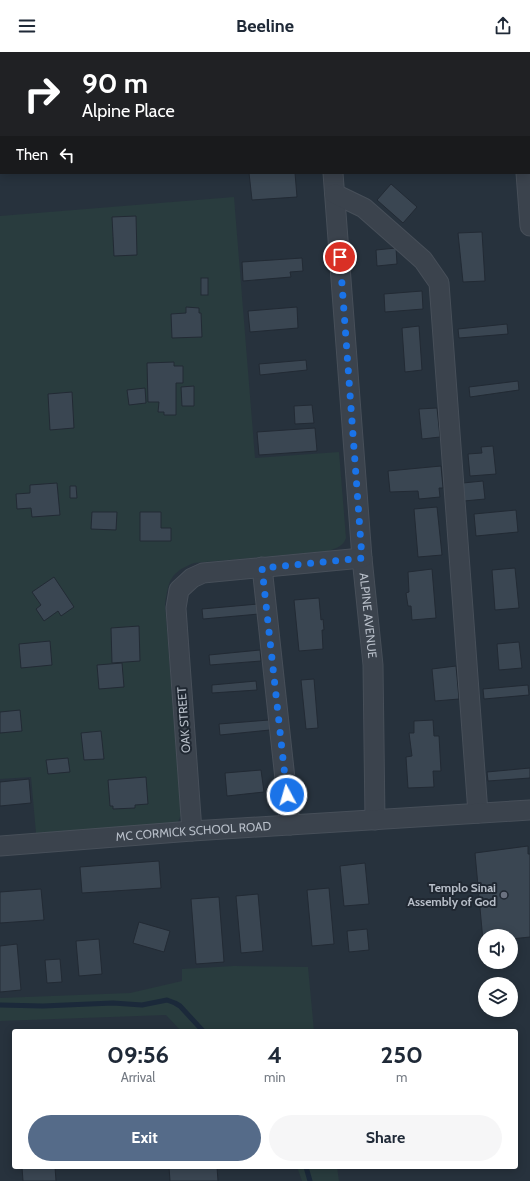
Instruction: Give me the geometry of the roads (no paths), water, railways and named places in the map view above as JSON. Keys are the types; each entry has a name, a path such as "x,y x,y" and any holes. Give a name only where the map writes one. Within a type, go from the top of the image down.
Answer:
{"street":[{"name":"ALPINE AVENUE","path":"333,174 362,558 373,666 375,820"},
{"path":"526,174 530,226"},
{"path":"335,194 364,208 424,260 439,283 478,813"},
{"name":"OAK STREET","path":"192,831 176,608 179,590 192,578 202,573 362,558"},
{"path":"262,568 290,825"},
{"name":"MC CORMICK SCHOOL ROAD","path":"0,846 192,831 530,810"}],"waterway":[{"path":"0,1005 43,1006 113,1003 142,1005 167,1000 180,1006 201,1029"},
{"path":"307,1169 310,1181"}],"place":[{"name":"Templo Sinai Assembly of God","path":"504,895"}]}
